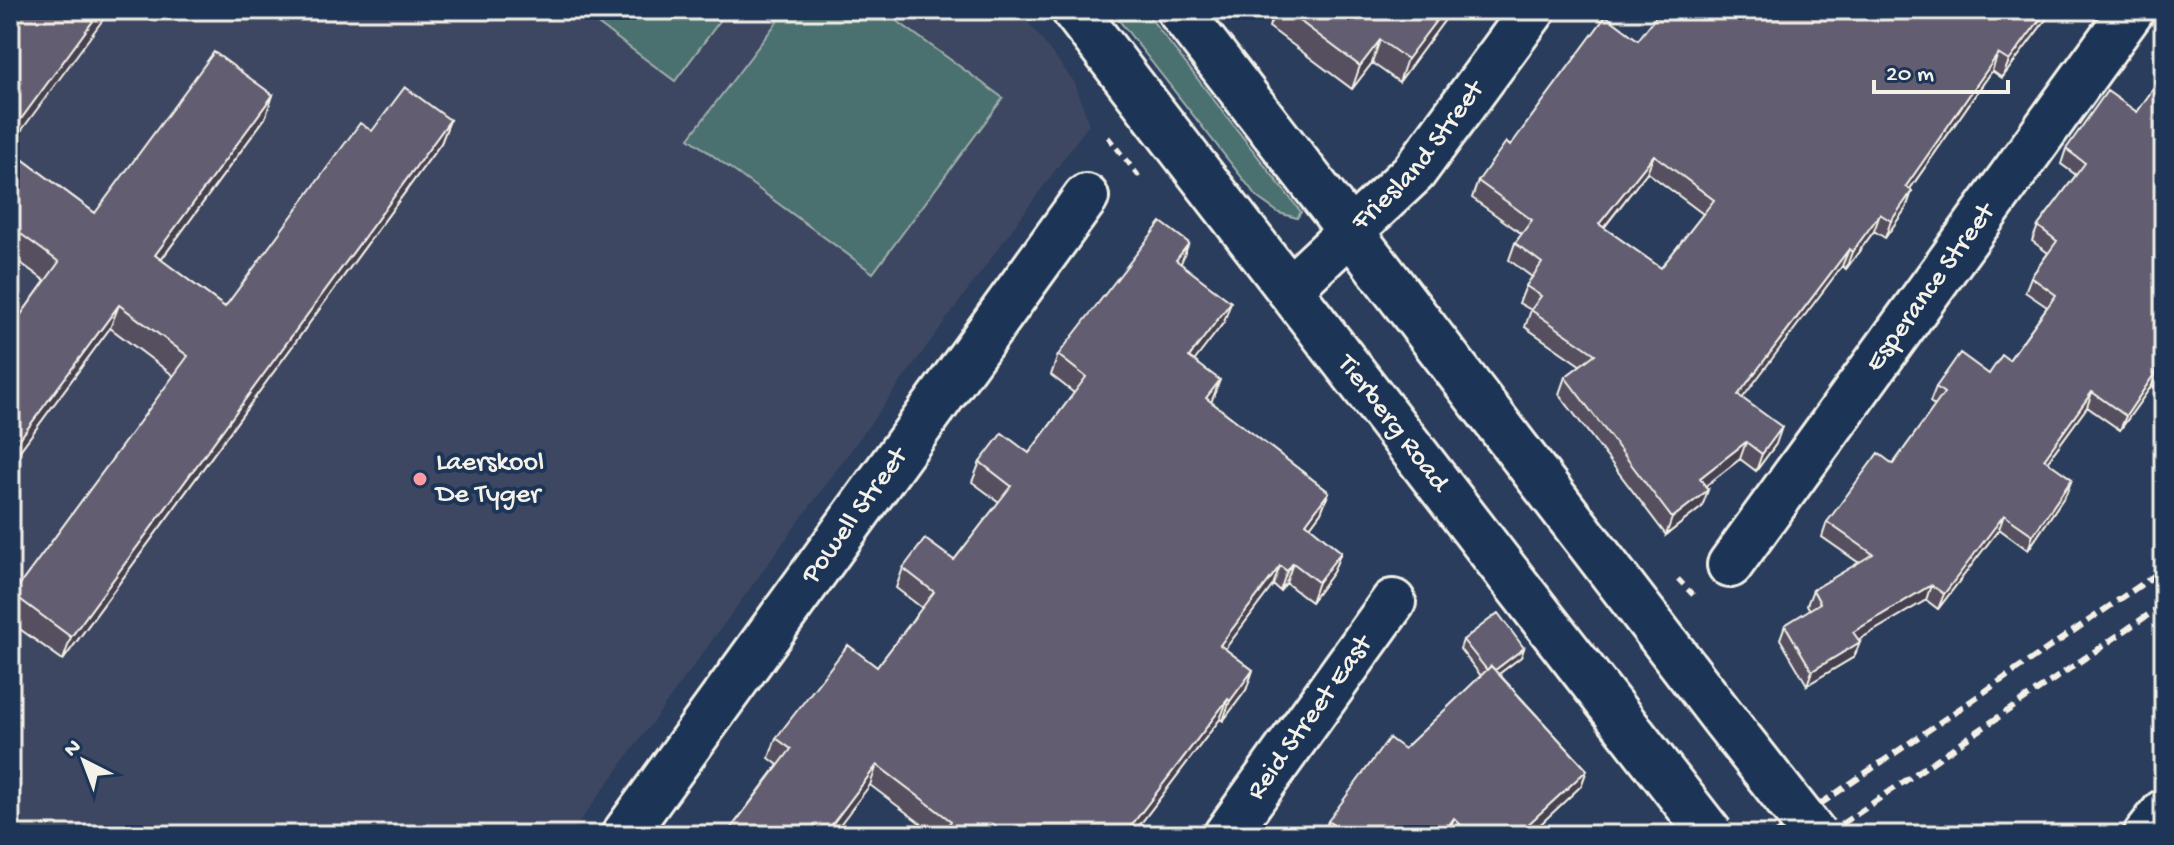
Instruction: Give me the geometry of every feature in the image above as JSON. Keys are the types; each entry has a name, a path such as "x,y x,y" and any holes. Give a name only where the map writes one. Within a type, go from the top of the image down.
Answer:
{"street":[{"name":"Tierberg Road","path":"1074,10 1711,835"},
{"path":"1179,10 1815,835"},
{"name":"Friesland Street","path":"1302,305 1352,231 1414,172 1533,10"},
{"name":"Esperance Street","path":"1730,565 2132,10"},
{"name":"Powell Street","path":"624,835 1086,197"},
{"name":"Reid Street East","path":"1226,835 1393,602"},
{"path":"2146,835 2164,812"}],"shaded area":[{"name":"Laerskool De Tyger","path":"10,10 1019,10 1075,83 1089,124 570,835 10,835"}],"green space":[{"path":"579,10 728,10 675,81"},
{"path":"786,10 882,10 1003,98 873,273 689,138"},
{"path":"1111,10 1144,10 1301,212 1297,218 1279,213 1258,198"}],"building":[{"path":"10,10 101,10 10,134"},
{"path":"1285,10 1444,10 1407,59 1380,40 1360,66"},
{"path":"1661,10 2047,10 2009,61 1998,54 1906,186 1912,191 1891,221 1880,214 1852,252 1849,249 1738,395 1782,427 1762,454 1746,442 1700,478 1708,490 1672,518 1565,377 1595,354 1531,310 1541,296 1526,286 1542,263 1515,243 1532,220 1478,181 1506,142 1510,146 1606,16 1638,40","holes":["1654,155 1714,200 1661,268 1599,224"]},
{"path":"214,52 273,95 155,255 225,307 360,123 372,131 405,87 450,120 71,637 13,594 188,356 119,305 10,452 10,330 59,262 10,226 10,150 95,213"},
{"path":"2164,74 2164,375 2157,370 2126,416 2092,392 2044,459 2072,479 2033,535 2004,515 1944,594 1931,585 1853,632 1860,642 1812,671 1785,625 1820,603 1813,590 1873,554 1827,522 1878,453 1893,464 1944,393 1936,387 1960,353 1989,374 2002,355 2009,360 2056,295 2031,277 2057,241 2038,226 2085,163 2066,149 2107,91 2137,112"},
{"path":"1161,222 1189,243 1176,260 1231,302 1189,357 1220,380 1206,398 1329,492 1306,523 1341,552 1318,582 1293,563 1287,571 1280,566 1220,645 1253,670 1124,835 1101,835 1097,832 1095,835 957,835 947,827 951,821 877,765 824,835 726,835 791,749 776,738 848,645 877,667 934,592 903,568 925,539 954,560 1011,486 980,462 1002,433 1029,453 1086,377 1058,355"},
{"path":"1498,613 1524,648 1495,670 1491,666 1487,670 1463,640"},
{"path":"1491,666 1587,770 1524,828 1530,835 1471,835 1454,818 1442,835 1346,835 1328,821 1389,738 1404,749"}],"railway":[{"path":"1775,835 2164,569"},
{"path":"1826,835 2164,604"}],"place":[{"name":"Laerskool De Tyger","path":"420,479"}]}
